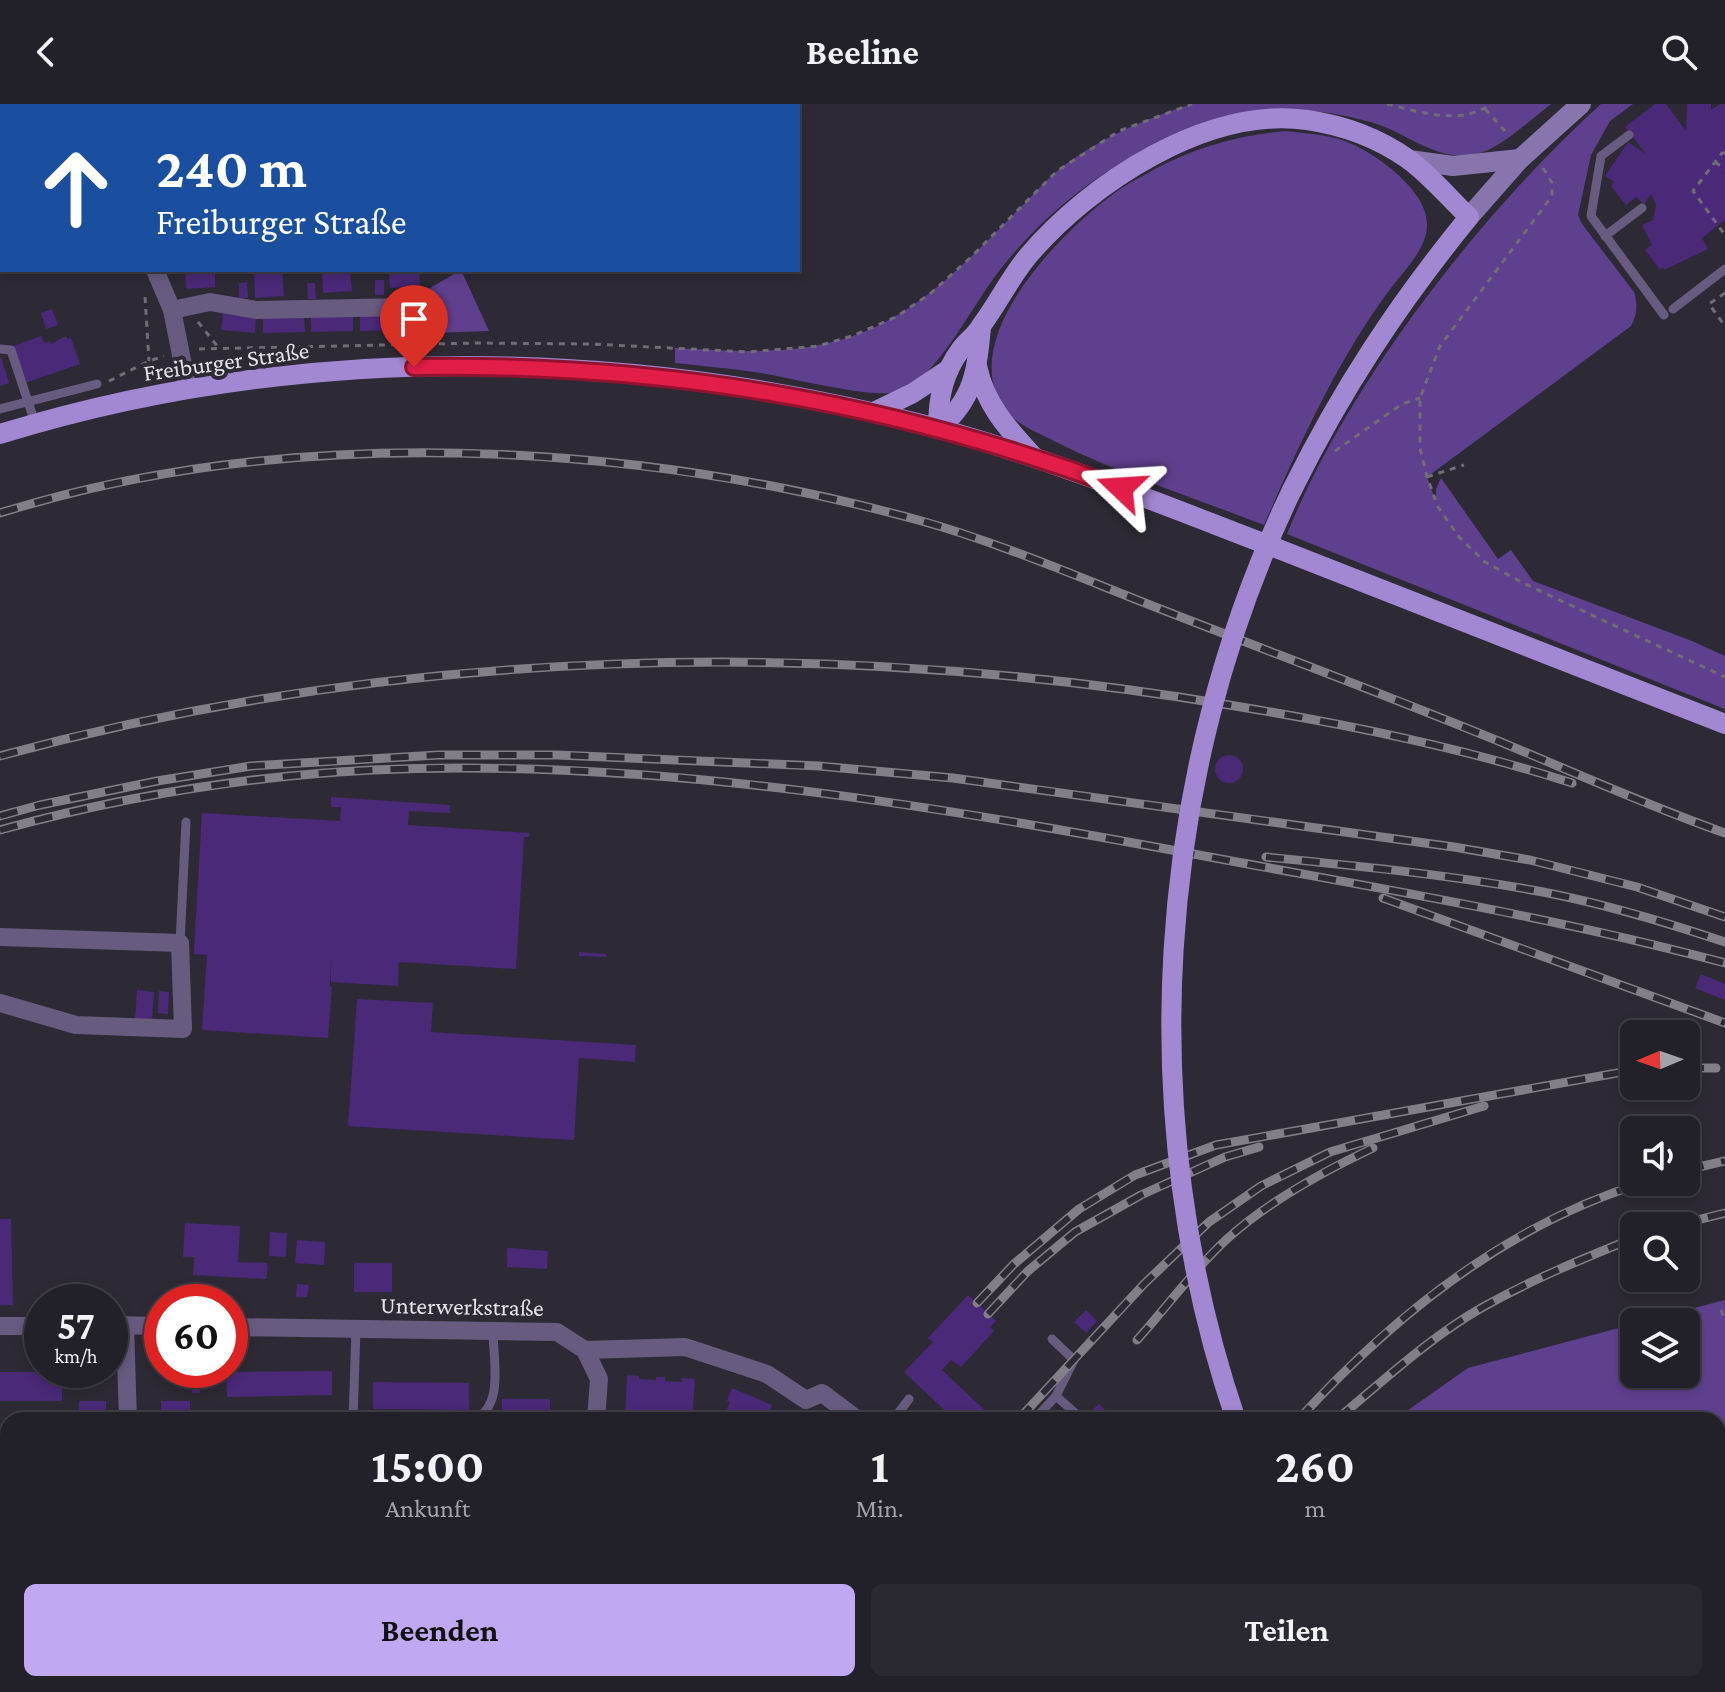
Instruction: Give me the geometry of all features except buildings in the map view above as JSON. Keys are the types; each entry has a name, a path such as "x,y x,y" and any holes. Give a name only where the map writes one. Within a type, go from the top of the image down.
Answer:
{"main road":[{"path":"938,429 938,403 949,369 961,349 981,327 1010,278 1030,254 1086,201 1143,161 1208,133 1273,118 1342,127 1409,160 1469,217 1401,304 1361,362 1292,490 1248,594 1217,689 1199,759 1173,946 1172,1084 1182,1195 1204,1310 1234,1412"},
{"path":"938,429 962,406 977,366 981,327"},
{"path":"977,366 990,405 1035,458"},
{"name":"Freiburger Straße","path":"0,434 35,423 255,378 390,368 574,369 674,378 775,392 874,412 1035,458 1230,530 1725,724"},
{"path":"874,412 913,393 949,369"}],"street":[{"path":"1469,217 1520,159 1581,104"},
{"path":"1409,160 1453,166 1520,159"},
{"path":"150,278 179,309 181,351 188,390"},
{"path":"179,309 210,302 256,310 405,307"},
{"path":"0,937 180,943 183,1029 76,1025 0,1003"},
{"path":"0,1326 24,1326"},
{"name":"Unterwerkstraße","path":"248,1327 557,1332 585,1350 685,1347 767,1374 806,1400 822,1393 847,1412"},
{"path":"585,1350 599,1379 597,1412"},
{"path":"125,1388 127,1412"}],"lane":[{"path":"1629,135 1601,156 1591,216 1605,236 1668,312 1725,269"},
{"path":"1605,236 1642,208"},
{"path":"0,349 11,350 35,423"},
{"path":"0,409 97,384"},
{"path":"180,943 186,822"},
{"path":"353,1412 356,1329"},
{"path":"486,1412 494,1395 493,1331"},
{"path":"1041,1412 1056,1396 1074,1360 1052,1339"},
{"path":"1056,1396 1074,1412"},
{"path":"899,1412 909,1399"}],"path":[{"path":"97,384 181,351 218,347 323,348 477,343 749,352 818,346 852,336 896,317 931,293 970,258 1057,171 1119,131 1192,104"},
{"path":"1387,104 1433,116 1485,109 1491,104"},
{"path":"1485,109 1505,131"},
{"path":"1725,153 1693,191 1725,235"},
{"path":"1715,162 1725,169"},
{"path":"1543,168 1552,183 1552,196 1440,346 1420,398 1420,448 1427,477 1438,507 1459,537 1485,562 1523,583 1725,677"},
{"path":"149,361 150,278"},
{"path":"1725,293 1709,304 1725,326"},
{"path":"179,309 218,347"},
{"path":"1720,320 1725,317"},
{"path":"1306,462 1321,461 1402,404 1420,398"},
{"path":"1427,477 1464,465"},
{"path":"1721,1310 1725,1321"}],"shaded area":[{"path":"1192,104 1551,104 1504,141 1472,155 1443,153 1374,123 1314,111 1274,110 1234,114 1182,132 1122,162 1067,201 1042,224 996,275 928,372 902,391 873,393 754,372 675,363 675,348 785,350 828,343 875,327 922,299 943,282 1047,180 1071,161 1121,132"},
{"path":"1601,104 1633,104 1610,121 1591,155 1578,215 1634,292 1636,309 1631,326 1427,477 1436,502 1436,489 1441,478 1498,559 1511,550 1533,581 1725,656 1725,709 1287,534 1345,418 1422,303 1510,196"},
{"path":"1286,131 1335,138 1363,149 1378,159 1407,183 1418,197 1427,225 1419,251 1372,315 1337,373 1264,525 1081,454 1031,430 1009,414 994,386 992,356 1001,325 1018,293 1065,236 1117,191 1169,162 1218,143"},
{"path":"462,272 489,331 432,333 428,312 405,313 404,303"},
{"path":"1725,1300 1725,1412 1405,1412 1468,1368 1620,1328 1620,1388 1700,1388 1700,1308 1694,1308"}],"railway":[{"path":"0,513 110,484 224,465 341,455 459,453 576,459 693,473 807,493 918,520 1011,550 1422,710 1725,833"},
{"path":"0,756 150,720 303,692 457,674 612,664 767,663 922,669 1076,683 1229,705 1402,738 1487,758 1572,783"},
{"path":"0,816 157,781 251,766 438,755 557,755 819,766 953,778 1454,847 1530,860 1637,887 1725,917"},
{"path":"0,830 137,798 231,783 325,773 480,768 587,771 695,779 908,805 1015,822 1477,907 1725,963"},
{"path":"1266,857 1440,876 1543,892 1635,914 1725,942"},
{"path":"1383,898 1725,1023"},
{"path":"1700,1068 1716,1068"},
{"path":"977,1303 1014,1264 1079,1209 1135,1175 1216,1145 1620,1073"},
{"path":"1025,1412 1144,1284 1209,1222 1261,1186 1330,1152 1484,1106"},
{"path":"988,1314 1028,1271 1075,1232 1141,1195 1225,1157 1259,1147"},
{"path":"1137,1340 1204,1263 1243,1225 1296,1189 1373,1148"},
{"path":"1700,1167 1725,1161"},
{"path":"1306,1412 1373,1345 1456,1277 1547,1222 1620,1191"},
{"path":"1700,1219 1725,1213"},
{"path":"1345,1412 1407,1360 1463,1319 1538,1279 1620,1244"}],"route":[{"path":"414,367 574,369 775,392 835,403 938,429 1121,488"}]}
